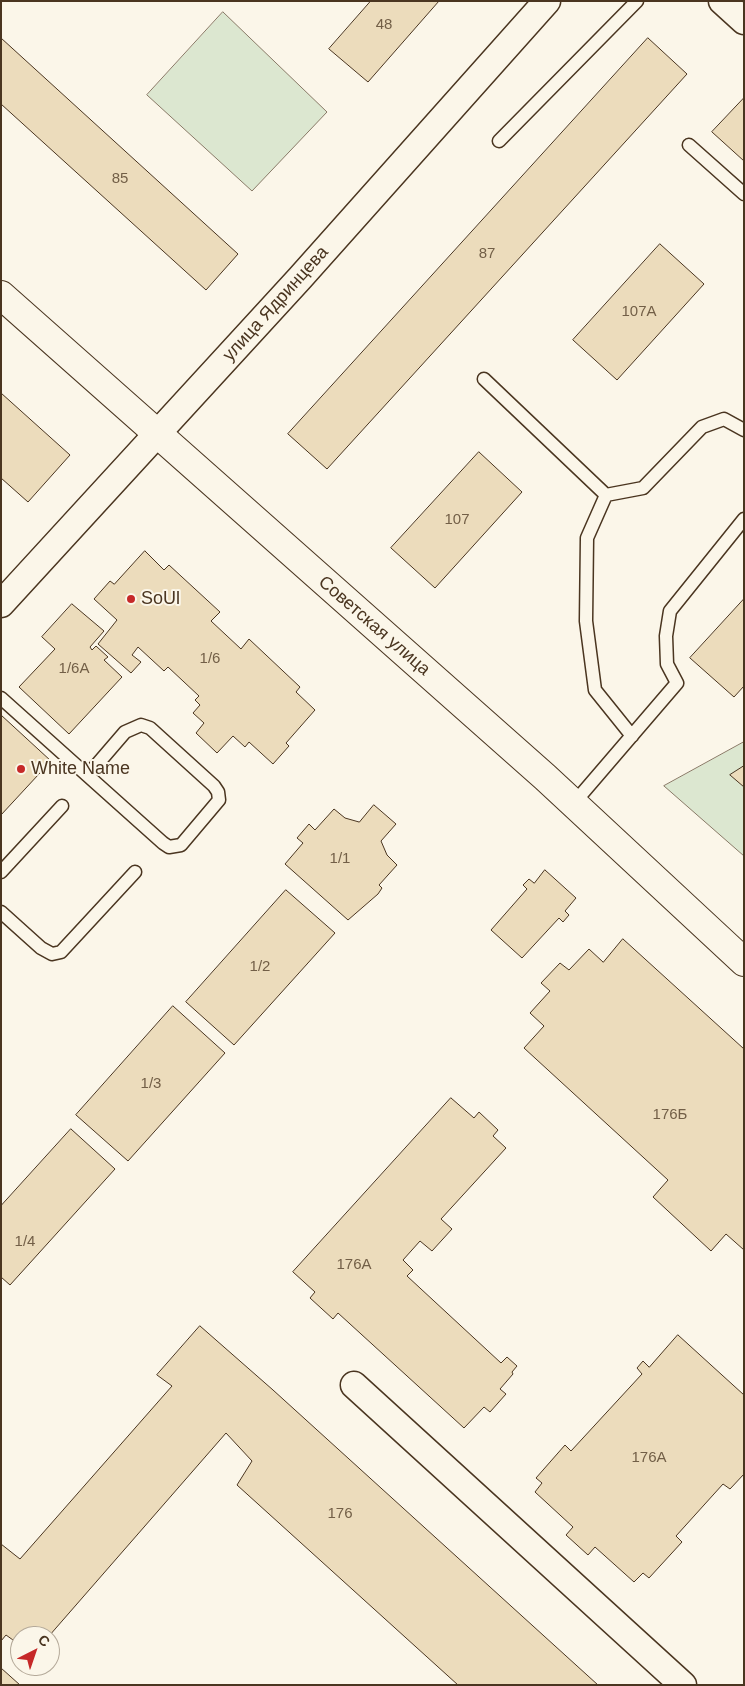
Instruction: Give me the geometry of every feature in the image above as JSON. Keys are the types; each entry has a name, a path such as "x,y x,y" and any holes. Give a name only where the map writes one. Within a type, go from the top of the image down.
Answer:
{"main road":[{"name":"Советская улица","path":"1,295 574,803 744,962"}],"street":[{"name":"улица Ядринцева","path":"1,604 300,278 547,1"},
{"path":"722,1 744,21"},
{"path":"354,1385 683,1685"}],"lane":[{"path":"499,141 637,1"},
{"path":"689,145 744,194"},
{"path":"484,379 606,495"},
{"path":"606,495 642,488 702,427 724,419 744,430"},
{"path":"606,495 588,538 586,620 595,690 632,736"},
{"path":"574,803 677,683 667,664 666,636 670,611 744,519"},
{"path":"1,698 169,847 181,845 219,800 218,792 214,786 150,728 141,725 125,732 88,775"},
{"path":"1,872 62,806"},
{"path":"1,912 41,948 52,954 61,952 135,872"}],"green space":[{"path":"223,12 327,112 252,191 147,95"},
{"path":"744,742 744,856 664,786"}],"building":[{"path":"371,1 439,1 368,82 329,49"},
{"path":"1,38 238,254 206,290 1,104"},
{"path":"648,38 687,74 327,469 288,434"},
{"path":"744,98 744,161 712,132"},
{"path":"660,244 704,284 617,380 573,340"},
{"path":"1,393 70,455 28,502 1,478"},
{"path":"479,452 522,492 435,588 391,548"},
{"path":"145,551 164,570 169,565 220,612 211,621 241,649 249,639 300,687 296,692 315,710 286,743 289,746 273,764 249,742 245,747 233,736 217,753 196,733 204,723 193,713 200,705 195,700 199,696 168,667 164,671 138,647 132,655 141,662 131,673 98,644 117,620 94,599 110,581 114,584"},
{"path":"744,599 744,686 734,697 690,658"},
{"path":"72,604 104,631 90,647 92,650 96,646 108,657 104,660 122,677 69,734 19,687 55,649 42,637"},
{"path":"1,715 51,761 1,815"},
{"path":"744,766 744,787 730,775"},
{"path":"374,805 396,824 381,841 387,855 397,865 379,885 382,888 378,894 348,920 285,864 303,843 297,838 309,824 315,830 334,809 345,818 359,822"},
{"path":"545,870 576,898 565,911 569,915 563,922 559,918 522,958 491,930 527,889 523,885 529,879 534,883"},
{"path":"286,890 335,933 234,1045 186,1002"},
{"path":"623,939 744,1049 744,1250 726,1234 711,1251 653,1197 668,1180 524,1048 544,1026 530,1013 550,991 541,983 560,963 569,970 589,949 603,962"},
{"path":"173,1006 225,1053 128,1161 76,1115"},
{"path":"451,1098 474,1118 479,1112 498,1130 493,1136 506,1148 441,1219 452,1229 432,1251 420,1241 403,1260 413,1270 407,1276 501,1363 507,1357 517,1366 512,1372 513,1374 500,1389 506,1394 490,1412 484,1407 464,1428 338,1313 333,1319 310,1298 315,1292 293,1272"},
{"path":"71,1129 115,1169 10,1285 1,1277 1,1206"},
{"path":"200,1326 598,1685 458,1685 237,1485 252,1461 226,1433 58,1626 10,1626 10,1638 6,1635 1,1641 1,1544 20,1559 172,1386 157,1375"},
{"path":"678,1335 744,1395 744,1474 730,1489 723,1484 676,1536 682,1542 649,1578 643,1573 634,1582 595,1547 588,1555 566,1535 573,1527 535,1492 542,1483 536,1478 565,1445 571,1451 642,1374 637,1368 643,1361 649,1367"},
{"path":"1,1668 20,1685 1,1685"}],"place":[{"name":"SoUl","path":"131,599"},
{"name":"White Name","path":"21,769"}]}
